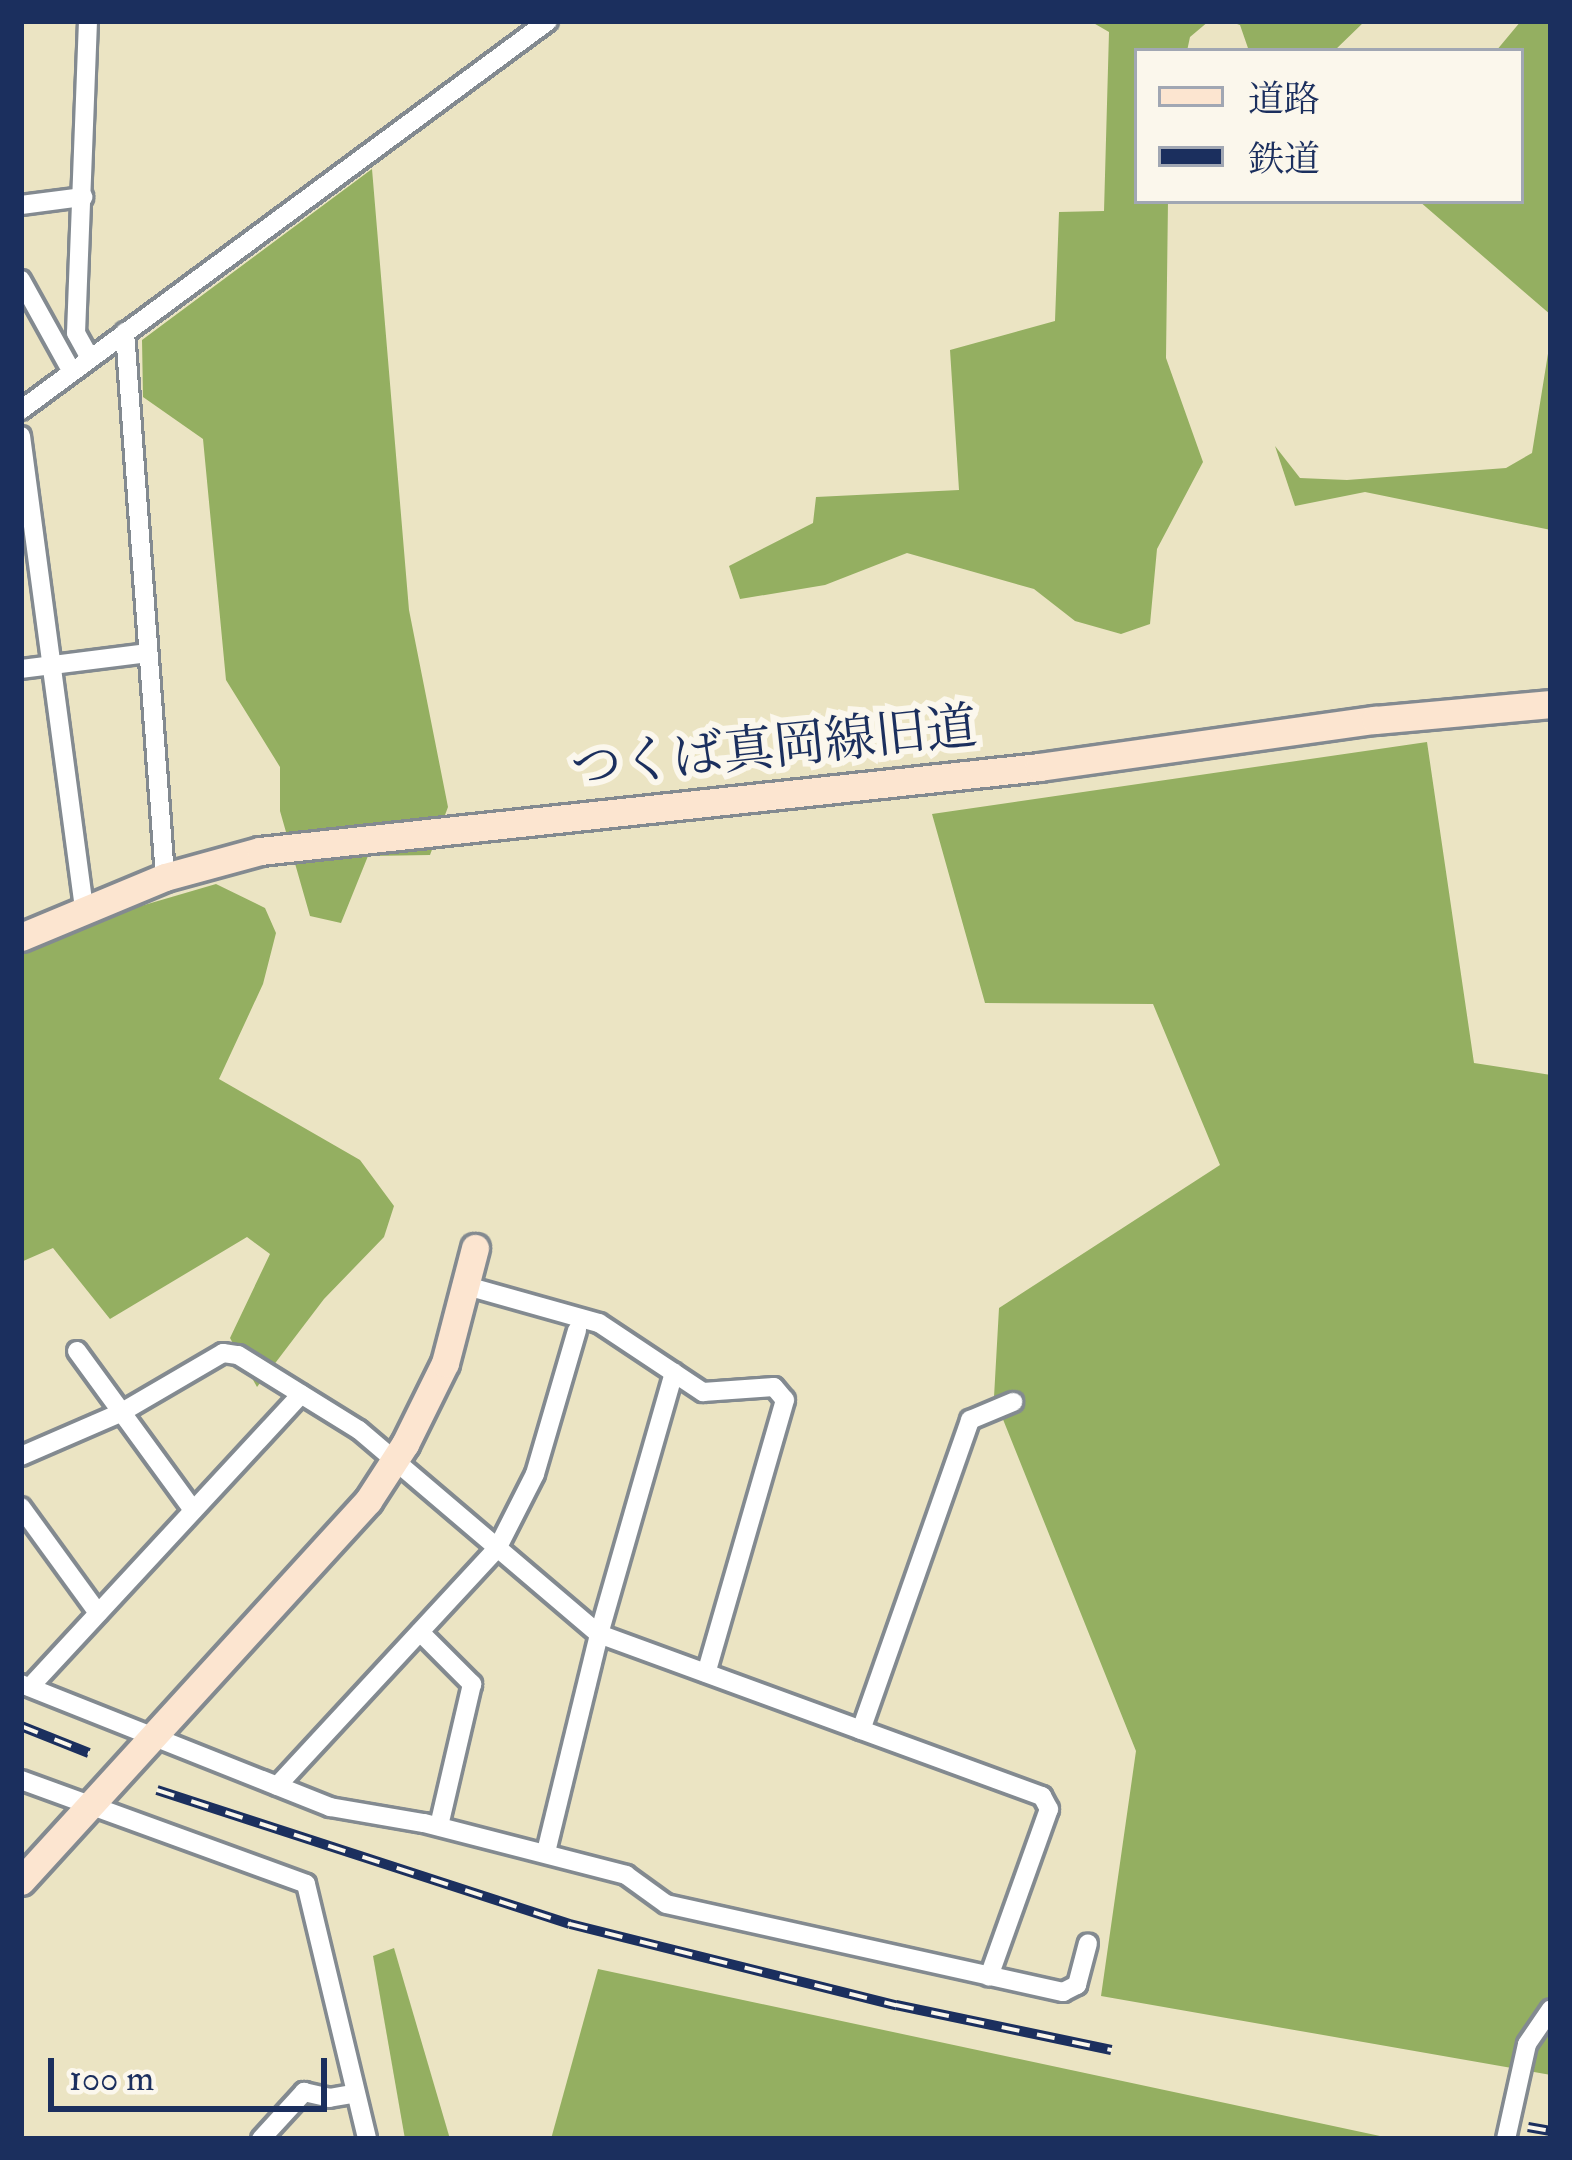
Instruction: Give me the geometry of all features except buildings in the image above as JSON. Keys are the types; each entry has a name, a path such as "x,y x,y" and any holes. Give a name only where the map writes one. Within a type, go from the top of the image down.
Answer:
{"street":[{"path":"88,21 76,333 90,358"},
{"path":"21,410 548,21"},
{"path":"21,205 83,197"},
{"path":"21,280 72,372"},
{"path":"125,332 165,877"},
{"path":"21,436 84,911"},
{"path":"21,669 147,653"},
{"name":"つくば真岡線旧道","path":"21,937 165,877 260,851 1040,767 1375,720 1551,704"},
{"path":"21,1880 345,1528 396,1460 445,1363 475,1248"},
{"path":"467,1286 599,1323 703,1392 774,1387 785,1400 706,1673"},
{"path":"277,1786 497,1547 535,1474 577,1330"},
{"path":"77,1351 193,1510"},
{"path":"21,1456 122,1412 223,1353 238,1355 396,1460 599,1634 1042,1796 1049,1809 988,1976"},
{"path":"546,1852 599,1634 674,1373"},
{"path":"301,1394 25,1685 330,1807 439,1826 626,1875 666,1904 1063,1992 1077,1984 1088,1943"},
{"path":"861,1730 970,1420 1013,1402"},
{"path":"21,1507 98,1613"},
{"path":"420,1632 472,1684 439,1826"},
{"path":"21,1780 306,1885 367,2139"},
{"path":"1506,2139 1527,2044 1551,2009"},
{"path":"261,2139 304,2092 329,2098 356,2092"}],"green space":[{"path":"1090,21 1209,21 1190,37 1188,48 1134,48 1134,204 1168,204 1166,358 1203,462 1157,549 1150,624 1121,634 1075,621 1034,589 907,553 825,585 740,599 729,566 813,523 816,497 959,490 950,350 1055,321 1059,212 1104,211 1109,32"},
{"path":"1228,21 1365,21 1337,48 1248,48 1240,25"},
{"path":"1521,21 1551,21 1551,315 1422,204 1524,204 1524,48 1498,48"},
{"path":"372,169 409,610 448,807 430,855 368,856 341,923 310,916 280,811 280,767 226,680 203,439 143,397 142,340"},
{"path":"1551,335 1551,530 1365,492 1295,506 1275,446 1300,478 1347,480 1506,468 1532,453"},
{"path":"1427,742 1474,1063 1551,1075 1551,2075 1101,1996 1136,1751 994,1397 999,1308 1220,1165 1153,1004 985,1003 932,814"},
{"path":"216,884 265,908 276,933 263,984 219,1079 360,1160 394,1206 384,1237 324,1299 257,1387 230,1338 270,1254 247,1237 110,1319 53,1248 21,1262 21,953 110,915"},
{"path":"394,1948 450,2139 405,2139 373,1956"},
{"path":"598,1969 1394,2139 551,2139"}],"railway":[{"path":"21,1726 89,1753"},
{"path":"157,1790 570,1924 896,2005 1111,2050"},
{"path":"1528,2127 1551,2131"}]}
